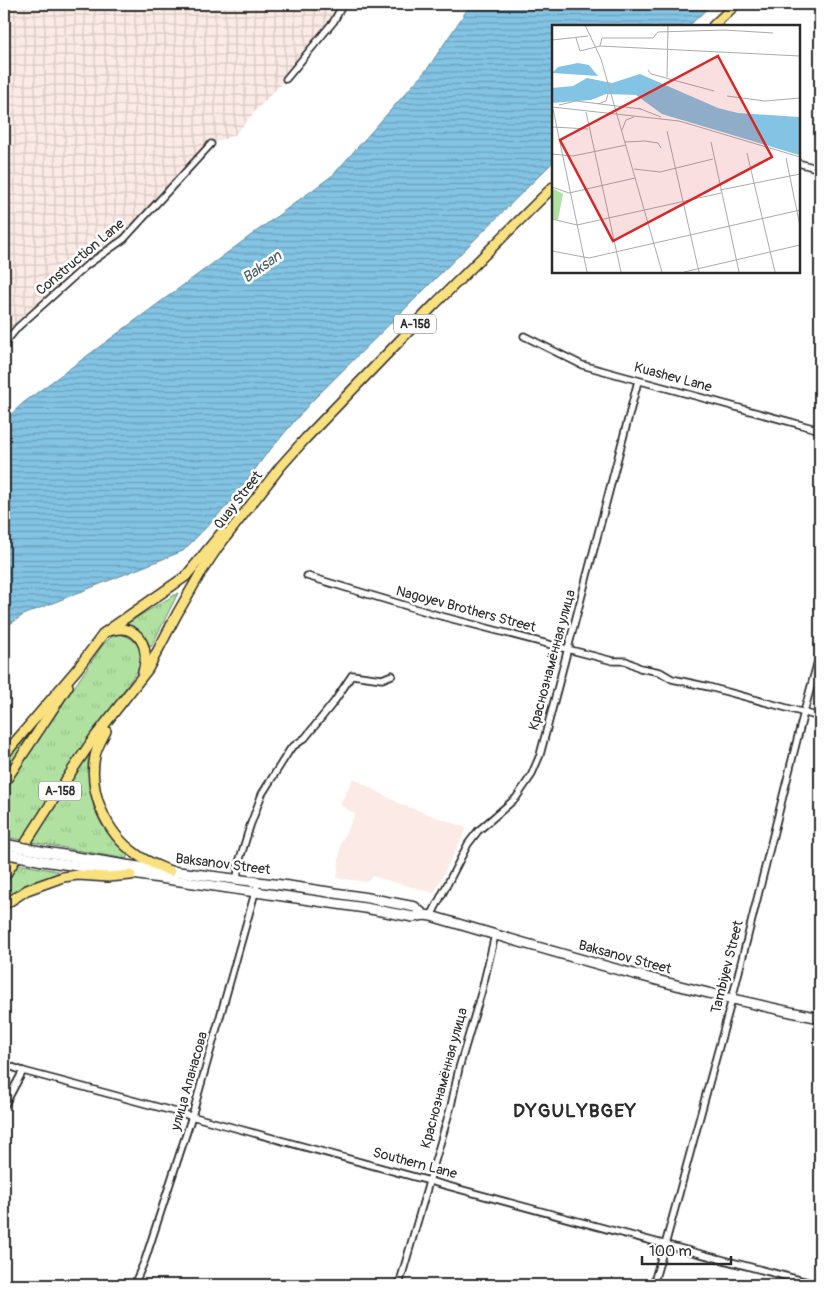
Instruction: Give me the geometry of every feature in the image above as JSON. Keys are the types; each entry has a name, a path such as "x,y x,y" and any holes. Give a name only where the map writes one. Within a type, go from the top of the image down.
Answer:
{"main road":[{"path":"714,25 736,4"},
{"name":"Quay Street","path":"4,877 73,769 155,657 177,614 218,546 281,466 422,317 552,188"},
{"name":"А-158","path":"4,783 63,696 78,668 104,633 186,576 281,466"},
{"path":"104,633 121,629 134,633 140,638 146,651 144,668 140,679"},
{"path":"4,755 78,668"},
{"path":"119,708 98,746 95,756 94,782 99,803 109,824 130,849 143,859 170,871"},
{"path":"4,844 44,857"},
{"path":"4,853 44,857"},
{"name":"Baksanov Street","path":"44,857 131,875 365,908 413,917 428,916"},
{"name":"Baksanov Street","path":"44,857 237,879 368,898 415,907 428,916 658,981 820,1018"},
{"path":"4,905 26,890 63,877 78,875 108,877 131,875"}],"street":[{"path":"286,79 334,21 344,4"},
{"name":"Construction Lane","path":"4,344 18,327 87,264 124,239 211,144"},
{"path":"799,163 820,169"},
{"name":"Kuashev Lane","path":"524,336 582,366 820,430"},
{"name":"Краснознамённая улица","path":"428,916 468,844 478,831 516,798 531,776 540,755 638,381"},
{"name":"Nagoyev Brothers Street","path":"307,576 437,615 613,661 626,661 640,668 660,672 672,679 708,686 820,717"},
{"name":"Tambiyev Street","path":"652,1285 665,1246 732,999 820,653"},
{"path":"237,879 239,862 262,794 292,748 305,738 334,702 352,675 382,680 392,676"},
{"name":"улица Апанасова","path":"134,1285 145,1260 192,1116 258,882"},
{"name":"Краснознамённая улица","path":"399,1285 451,1106 459,1068 482,990 495,935"},
{"name":"Southern Lane","path":"4,1064 23,1071 665,1246 820,1285"},
{"path":"4,1106 23,1071"}],"shaded area":[{"path":"4,4 343,4 334,21 286,79 235,135 211,144 124,239 87,265 4,344"},
{"path":"353,778 400,804 467,828 434,893 372,876 367,882 337,878 341,843 355,814 340,805"}],"green space":[{"path":"178,593 151,647 143,635 124,625"},
{"path":"120,634 133,640 140,648 142,658 137,671 22,840 4,837 4,791 102,646 111,637"},
{"path":"45,713 4,774 4,759"},
{"path":"88,755 89,783 99,820 107,832 129,854 126,859 32,842"},
{"path":"17,864 58,871 58,874 16,890 4,899 4,885"}],"water":[{"name":"Baksan","path":"471,4 712,4 690,25 552,25 552,163 310,403 264,457 233,500 183,551 25,614 4,628 4,421 23,403 333,175 428,68"}],"district":[{"name":"DYGULYBGEY","path":"575,1111"}]}
